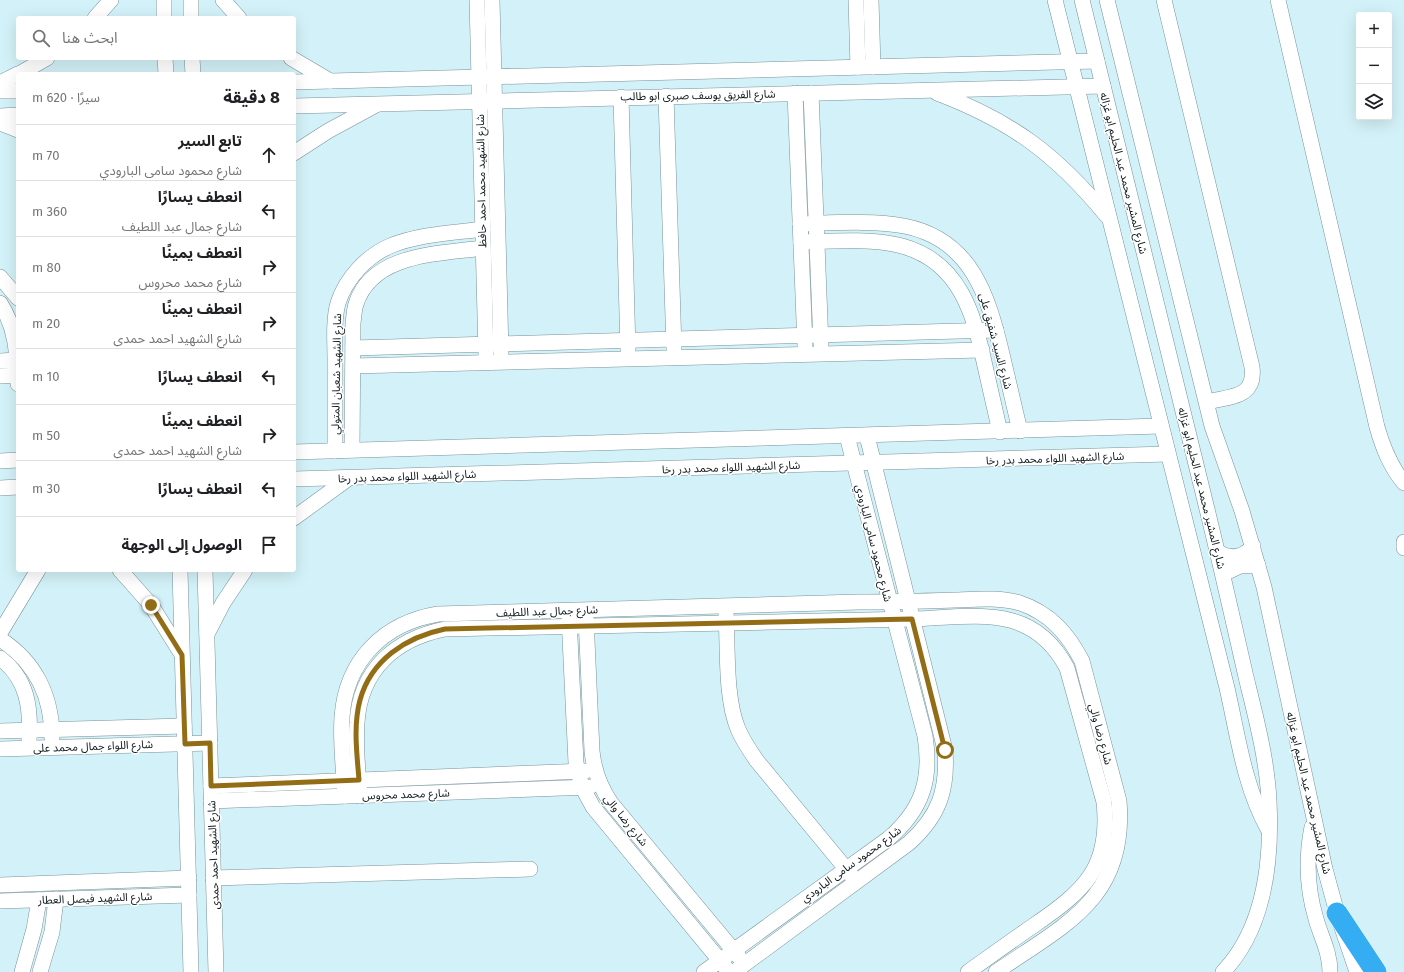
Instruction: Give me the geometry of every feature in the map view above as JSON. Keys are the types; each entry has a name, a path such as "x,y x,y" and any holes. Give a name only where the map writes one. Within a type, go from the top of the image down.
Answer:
{"highway":[{"path":"1337,913 1376,972"}],"street":[{"path":"97,16 111,0"},
{"path":"164,0 164,16"},
{"path":"191,0 191,16"},
{"path":"223,0 237,16"},
{"name":"شارع الشهيد محمد احمد حافظ","path":"477,0 486,362"},
{"name":"شارع الشهيد محمد احمد حافظ","path":"492,0 502,362"},
{"path":"856,0 858,68"},
{"path":"871,0 873,67"},
{"path":"1055,0 1227,688 1246,776 1256,804 1269,831"},
{"name":"شارع المشير محمد عبد الحليم ابو غزاله","path":"1082,0 1218,552 1261,741 1269,800 1269,831 1264,882 1254,926 1241,950 1223,972"},
{"name":"شارع المشير محمد عبد الحليم ابو غزاله","path":"1108,0 1207,402 1220,449 1258,565 1313,819 1337,913 1357,972"},
{"path":"1164,0 1252,367 1252,381 1244,393 1207,402"},
{"path":"1278,0 1377,427 1391,466 1404,483"},
{"path":"22,72 43,60"},
{"path":"166,60 166,72"},
{"path":"192,60 193,72"},
{"path":"294,60 330,81"},
{"name":"شارع الفريق يوسف صبرى ابو طالب","path":"296,82 494,78 1097,61"},
{"path":"0,83 16,75"},
{"name":"شارع الفريق يوسف صبرى ابو طالب","path":"296,106 1103,86"},
{"path":"928,90 971,106 1011,127 1048,153 1081,184 1109,220"},
{"path":"0,91 16,91"},
{"path":"795,93 806,354"},
{"path":"811,93 821,354"},
{"path":"666,96 674,358"},
{"path":"622,97 629,359"},
{"path":"296,152 328,131 378,104"},
{"path":"0,116 16,115"},
{"path":"0,123 16,129"},
{"name":"شارع السيد شفيق على","path":"800,224 816,223 903,226 920,230 936,237 951,247 964,260 983,290 996,330 1020,431"},
{"name":"شارع الشهيد شعبان المتولي","path":"335,451 335,324 338,303 346,285 358,269 373,256 390,246 428,237 482,229"},
{"name":"شارع السيد شفيق على","path":"801,242 881,243 901,246 921,253 938,264 959,287 968,305 982,350 1000,432"},
{"name":"شارع الشهيد شعبان المتولي","path":"352,450 353,323 356,305 363,290 374,277 404,260 483,248"},
{"path":"0,277 16,296"},
{"path":"0,303 16,336"},
{"path":"353,348 977,332 996,330"},
{"path":"353,366 982,350"},
{"path":"0,361 16,360"},
{"path":"0,376 16,376"},
{"path":"296,452 1161,426"},
{"name":"شارع محمود سامى البارودي","path":"704,972 902,826 914,811 922,793 927,774 928,755 925,736 893,619 847,436"},
{"name":"شارع محمود سامى البارودي","path":"743,969 909,843 922,831 932,817 940,801 945,785 945,750 867,436"},
{"name":"شارع الشهيد اللواء محمد بدر رخا","path":"296,479 1168,454"},
{"path":"0,460 16,460"},
{"path":"296,517 349,478"},
{"path":"7,488 16,494"},
{"path":"1404,542 1404,548"},
{"path":"1218,552 1228,557 1240,556 1253,546"},
{"path":"1223,574 1240,566 1258,565"},
{"path":"0,633 37,572"},
{"path":"122,572 151,605 182,655"},
{"path":"180,572 191,972"},
{"name":"شارع الشهيد احمد حمدى","path":"205,572 216,972"},
{"path":"207,634 223,603 244,572"},
{"name":"شارع رضا والي","path":"889,602 1002,599 1019,603 1035,609 1050,619 1063,631 1074,645 1082,661 1119,801 1121,824 1118,847 1111,869 1100,890 1086,907 996,972"},
{"name":"شارع جمال عبد اللطيف","path":"353,796 352,780 342,717 345,694 357,666 365,654 381,638 400,625 421,617 438,614 889,602"},
{"path":"726,606 732,710 746,746 856,882"},
{"name":"شارع رضا والي","path":"569,610 577,772 582,788 593,807 730,972"},
{"name":"شارع رضا والي","path":"585,610 592,752 595,771 601,787 611,803 733,950 743,969"},
{"name":"شارع رضا والي","path":"893,619 1000,618 1027,626 1040,633 1059,654 1067,668 1104,802 1106,822 1105,835 1098,860 1089,878 1077,894 968,972"},
{"name":"شارع جمال عبد اللطيف","path":"352,780 360,700 367,682 378,665 393,651 410,640 428,632 445,629 893,619"},
{"path":"0,639 23,658 39,678 48,701 52,730 52,748"},
{"path":"0,658 11,669 25,692 29,708 29,748"},
{"path":"1080,714 1094,709"},
{"name":"شارع اللواء جمال محمد على","path":"0,731 184,726"},
{"name":"شارع اللواء جمال محمد على","path":"0,749 210,743"},
{"name":"شارع محمد محروس","path":"211,786 595,771"},
{"name":"شارع محمد محروس","path":"211,801 601,787"},
{"path":"1313,819 1309,849 1309,880 1316,920 1330,961 1330,972"},
{"path":"213,878 530,869"},
{"name":"شارع الشهيد فيصل العطار","path":"0,885 189,878"},
{"name":"شارع الشهيد فيصل العطار","path":"0,901 189,894"},
{"path":"40,972 52,932 56,899"},
{"path":"22,972 34,929 39,900"},
{"path":"1003,947 1012,961"}],"route":[{"path":"151,605 168,630 182,655 185,744 210,743 211,786 359,780 357,722 360,700 367,682 378,665 393,651 410,640 428,632 445,629 912,619 945,750"}]}
